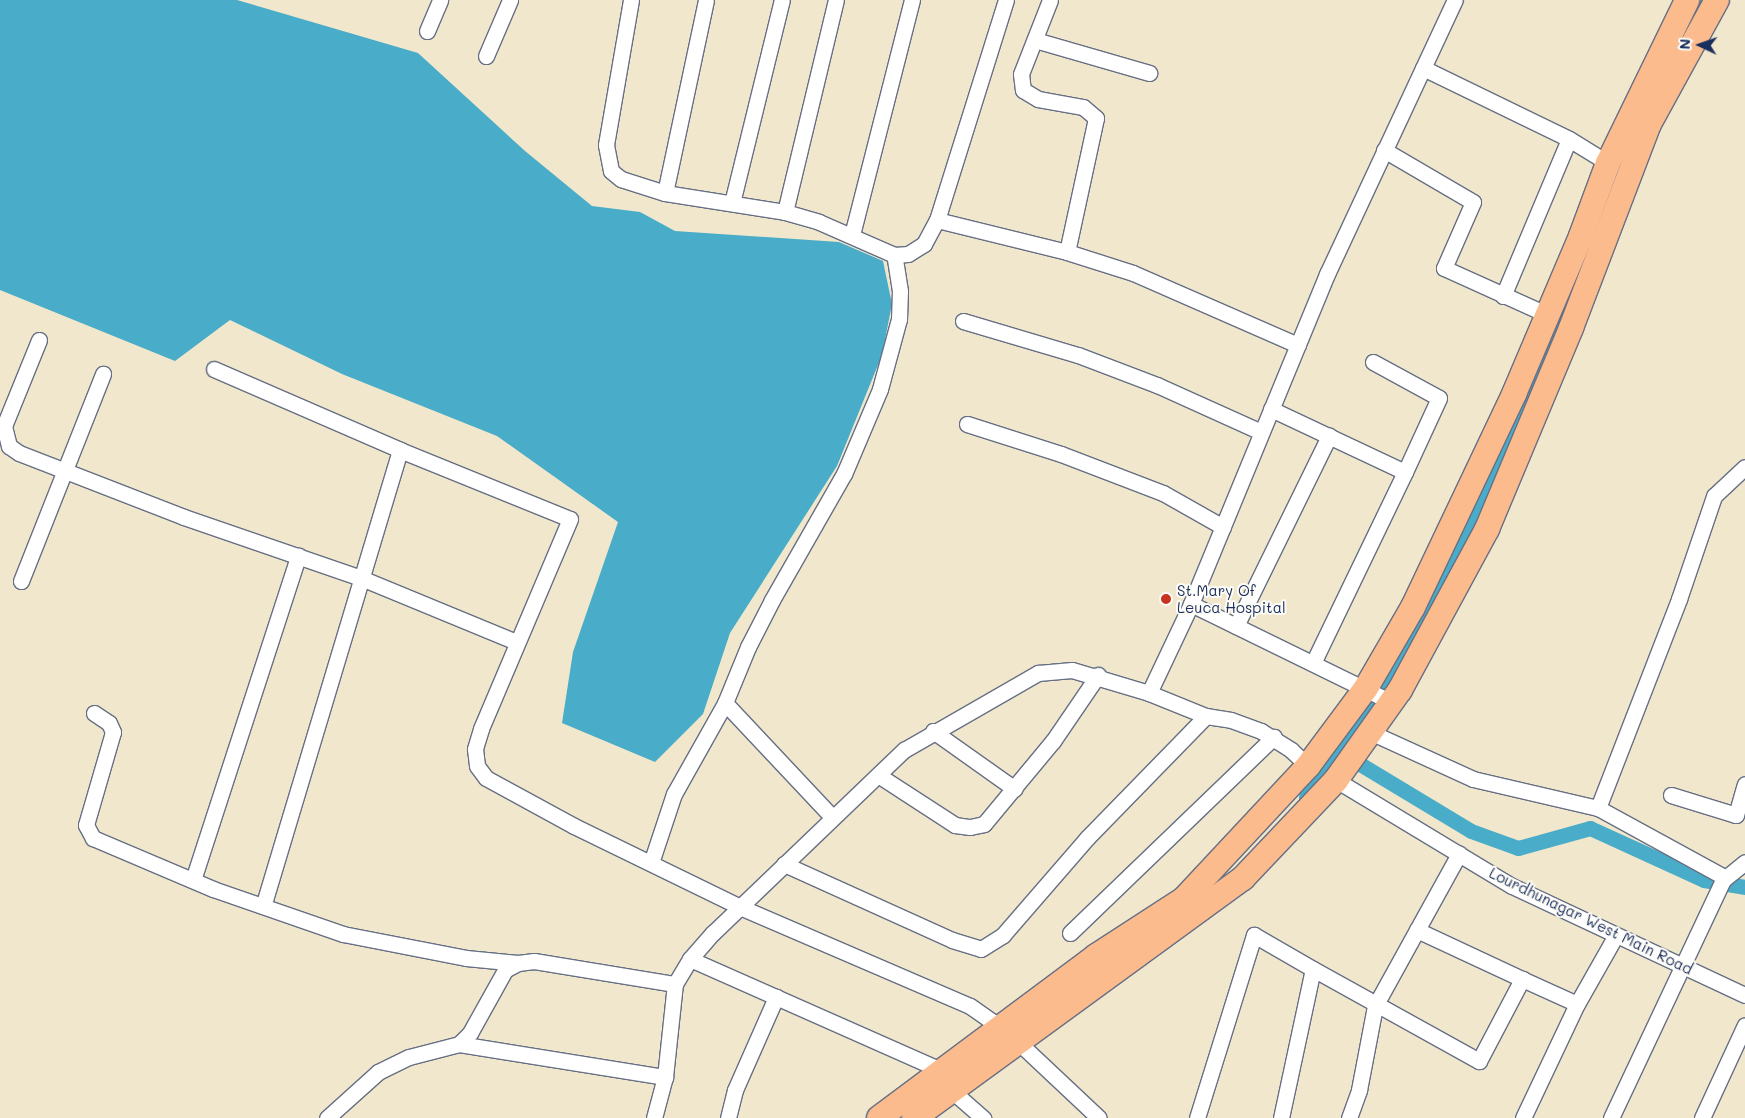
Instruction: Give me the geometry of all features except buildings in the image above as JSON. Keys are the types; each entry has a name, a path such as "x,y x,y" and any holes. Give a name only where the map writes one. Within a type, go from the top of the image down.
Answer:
{"main road":[{"path":"879,1118 947,1081 1010,1034 1243,878 1346,766 1370,732 1379,695 1412,607 1548,315 1608,163 1687,0"},
{"path":"1010,1034 1096,956 1184,899 1308,766 1379,695 1487,529 1571,328 1649,124 1717,0"},
{"path":"914,1118 947,1081"}],"street":[{"path":"428,31 440,0"},
{"path":"486,56 510,0"},
{"path":"631,0 622,40 607,157 611,171 621,179 665,193 785,212 852,235 894,255 908,254 924,244 937,220 1006,0"},
{"path":"665,193 706,0"},
{"path":"732,203 782,0"},
{"path":"785,212 836,0"},
{"path":"852,235 912,0"},
{"path":"1050,0 1021,74 1022,90 1038,99 1083,107 1096,118 1067,252"},
{"path":"1149,693 1191,604 1261,432 1384,150 1455,0"},
{"path":"1035,40 1149,73"},
{"path":"1423,68 1569,139 1608,163"},
{"path":"1503,296 1569,139"},
{"path":"1384,150 1473,202 1444,268 1548,315"},
{"path":"937,220 1067,252 1133,273 1298,345"},
{"path":"651,863 674,794 725,703 768,608 844,474 880,389 899,319 900,291 894,255"},
{"path":"963,321 1078,355 1157,385 1261,432"},
{"path":"39,340 8,412 4,436 9,446 19,453 361,578 516,642"},
{"path":"1313,663 1439,398 1374,362"},
{"path":"214,369 400,450 570,519 516,642 479,736 475,749 477,766 486,778 740,907 970,1006 1010,1034 1098,1118"},
{"path":"21,581 103,374"},
{"path":"1271,409 1405,472"},
{"path":"967,424 1061,454 1163,493 1223,527"},
{"path":"1236,626 1329,436"},
{"path":"263,906 400,450"},
{"path":"1598,808 1679,599 1714,496 1745,467"},
{"path":"193,880 298,556"},
{"path":"1191,604 1379,695"},
{"path":"654,1118 665,1077 675,984 690,959 832,817 904,750 933,731 1038,673 1072,670 1098,675 1206,716 1231,720 1274,738 1308,766"},
{"path":"878,776 955,825 970,827 984,824 1015,790 1098,675"},
{"path":"725,703 832,817"},
{"path":"94,713 110,723 113,732 89,814 89,833 102,842 193,880 343,934 466,958 518,963 534,961 675,984"},
{"path":"784,864 952,940 981,948 1003,935 1087,838 1206,716"},
{"path":"933,731 1015,790"},
{"path":"1370,732 1472,779 1598,808 1722,881"},
{"path":"1070,933 1274,738"},
{"name":"Lourdhunagar West Main Road","path":"1346,766 1459,854 1512,886 1745,995"},
{"path":"1671,795 1736,815 1745,784"},
{"path":"1349,1118 1359,1090 1376,1006 1459,854"},
{"path":"1611,1118 1681,965 1722,881 1745,862"},
{"path":"1417,930 1577,1004"},
{"path":"1197,1118 1254,935 1376,1006 1479,1061 1522,978"},
{"path":"1523,1118 1577,1004 1616,935"},
{"path":"690,959 776,997 947,1081 982,1118"},
{"path":"459,1044 470,1033 505,970 518,963"},
{"path":"1281,1118 1313,969"},
{"path":"728,1118 735,1090 776,997"},
{"path":"1702,1118 1745,1025"},
{"path":"327,1118 378,1072 409,1057 459,1044 665,1077"}],"water":[{"path":"0,0 237,0 418,53 525,151 592,206 640,212 675,231 839,242 883,261 892,304 882,355 837,466 730,633 703,714 655,762 562,723 573,652 618,522 497,436 342,374 230,320 175,361 0,290"}],"waterway":[{"path":"1674,52 1702,0"},
{"path":"1306,797 1391,680 1502,452 1595,232"},
{"path":"1345,755 1471,831 1518,848 1590,828 1704,880 1745,887"}],"place":[{"name":"St.Mary Of Leuca Hospital","path":"1166,599"}]}
